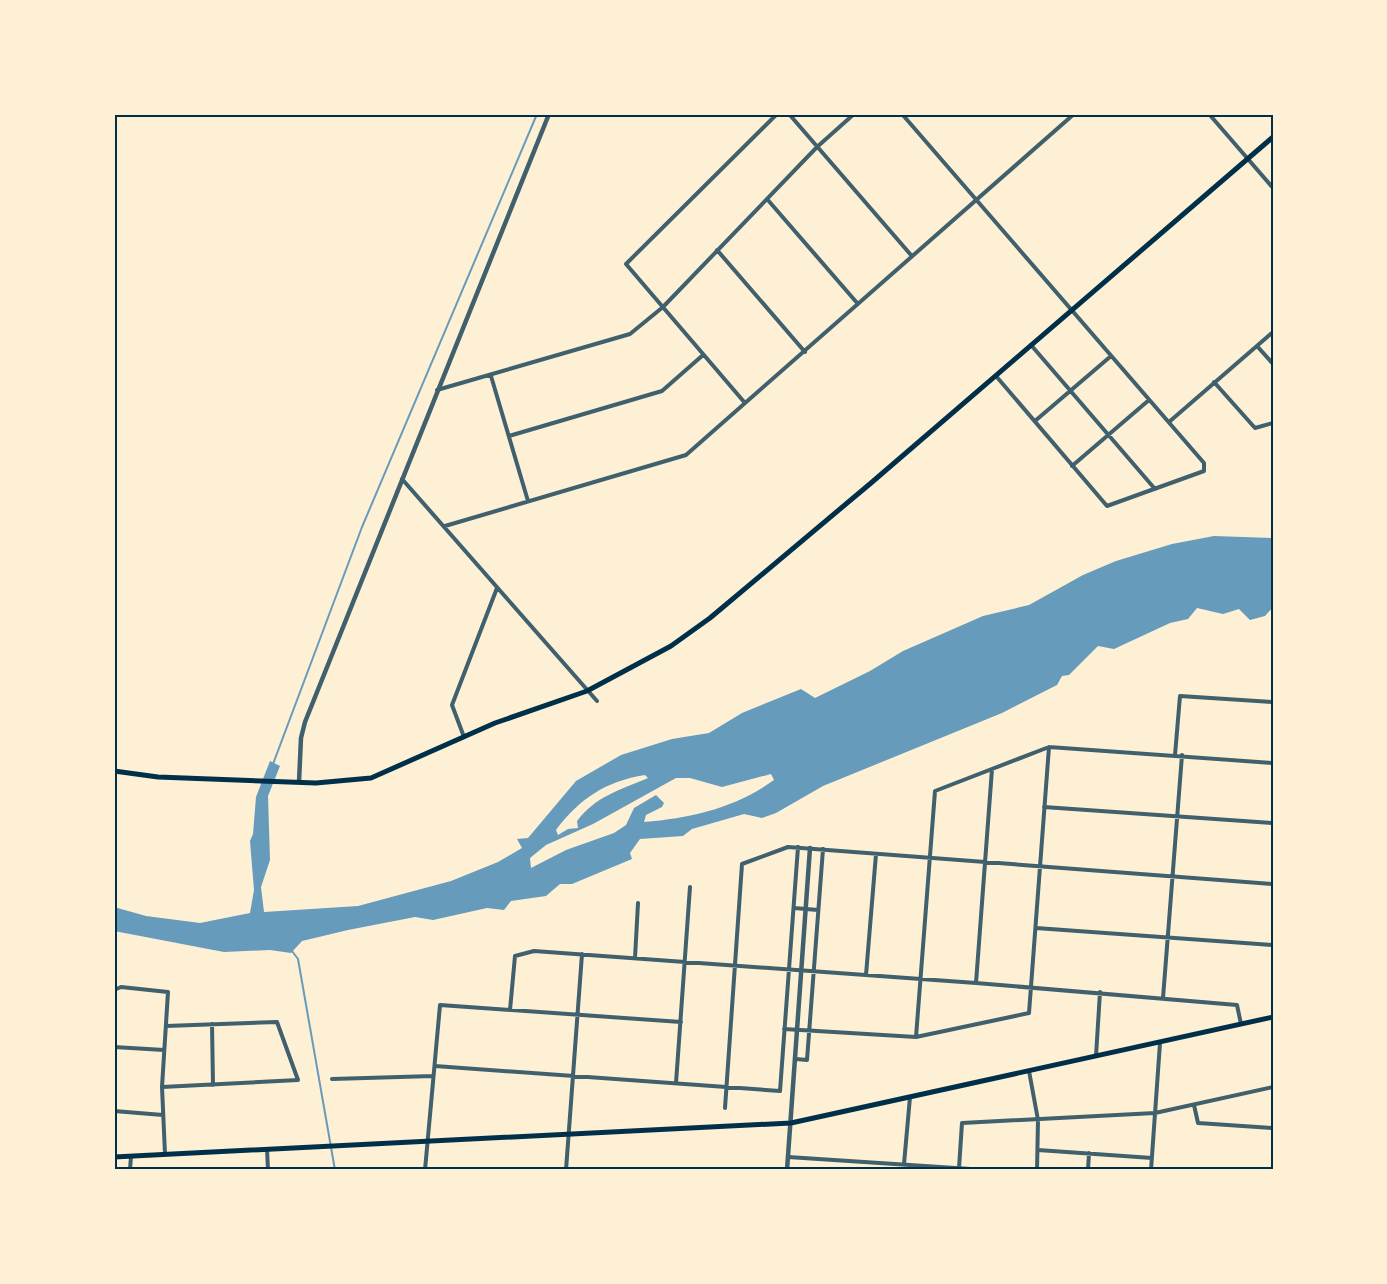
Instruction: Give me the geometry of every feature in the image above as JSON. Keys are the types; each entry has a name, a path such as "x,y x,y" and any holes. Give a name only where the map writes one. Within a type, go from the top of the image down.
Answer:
{"main road":[{"path":"114,771 158,777 298,782 341,783 371,778 464,736 587,691 671,646 710,618 1273,137"},
{"path":"114,1157 791,1123 1273,1017"}],"street":[{"path":"298,782 301,738 305,722 549,114"},
{"path":"745,403 626,264 777,114"},
{"path":"789,114 911,255"},
{"path":"437,390 630,334 663,307 817,147 854,114"},
{"path":"902,114 1169,422 1205,468 1199,475 1107,506 996,376"},
{"path":"445,526 686,455 1074,114"},
{"path":"1209,114 1273,188"},
{"path":"767,199 858,304"},
{"path":"717,250 805,352"},
{"path":"1169,422 1273,332"},
{"path":"1031,345 1110,433 1155,489"},
{"path":"1257,346 1273,364"},
{"path":"509,436 662,391 703,355"},
{"path":"1035,421 1111,356"},
{"path":"491,376 528,501"},
{"path":"1214,382 1255,428 1273,423"},
{"path":"1072,466 1149,399"},
{"path":"402,478 597,701"},
{"path":"464,736 452,705 497,588"},
{"path":"1175,755 1180,696 1273,702"},
{"path":"784,1029 916,1037 1029,1014 1049,747"},
{"path":"916,1037 935,791 1049,747 1273,763"},
{"path":"1163,998 1182,755"},
{"path":"976,983 992,769"},
{"path":"1044,807 1273,824"},
{"path":"725,1108 742,864 788,847 798,847 1273,884"},
{"path":"435,1066 780,1091 798,847"},
{"path":"787,1170 810,848"},
{"path":"796,1059 807,1060 823,849"},
{"path":"866,975 876,854"},
{"path":"676,1083 690,887"},
{"path":"635,958 638,903"},
{"path":"794,908 818,910"},
{"path":"1036,928 1273,945"},
{"path":"510,1010 515,956 534,951 920,978 1237,1005 1241,1024"},
{"path":"566,1170 582,954"},
{"path":"114,990 121,987 168,992 162,1087 165,1154"},
{"path":"1096,1057 1100,992"},
{"path":"425,1170 440,1005 681,1022"},
{"path":"162,1087 298,1080 277,1022 166,1026"},
{"path":"212,1024 213,1085"},
{"path":"1151,1170 1160,1042"},
{"path":"114,1047 164,1050"},
{"path":"1029,1071 1038,1120 1037,1170"},
{"path":"332,1079 433,1076"},
{"path":"959,1168 962,1122 1155,1113 1273,1087"},
{"path":"903,1164 910,1096"},
{"path":"1194,1105 1198,1123 1273,1128"},
{"path":"114,1111 163,1115"},
{"path":"267,1149 268,1170"},
{"path":"1038,1150 1152,1158"},
{"path":"1088,1170 1089,1154"},
{"path":"130,1170 131,1156"},
{"path":"788,1157 986,1170"}],"water":[{"path":"1214,536 1273,538 1273,607 1265,616 1250,620 1239,609 1223,614 1197,608 1188,619 1170,623 1114,649 1098,646 1069,675 1062,676 1057,685 1002,713 823,786 776,813 762,818 744,814 692,829 683,836 640,839 630,853 632,859 572,884 560,884 546,896 511,901 504,910 487,908 433,920 415,917 348,930 302,941 291,953 270,950 224,952 114,931 114,907 146,916 200,923 250,913 254,890 250,841 253,834 256,797 270,761 280,766 268,796 270,860 261,887 264,912 358,906 451,881 498,862 522,848 517,839 528,838 576,781 621,755 672,739 709,733 742,713 801,689 815,698 870,671 903,651 983,616 1029,605 1083,575 1116,561 1172,544","holes":["771,774 774,780 728,805 679,818 644,822 646,815 662,807 664,803 656,795 634,808 626,825 614,833 566,850 531,868 530,858 546,845 593,824 676,778 690,778 722,787","645,775 648,778 592,805 577,821 578,828 568,829 558,835 556,830 565,819 594,793 618,782"]}],"waterway":[{"path":"273,764 362,527 537,114"},
{"path":"292,951 298,959 335,1170"}]}
